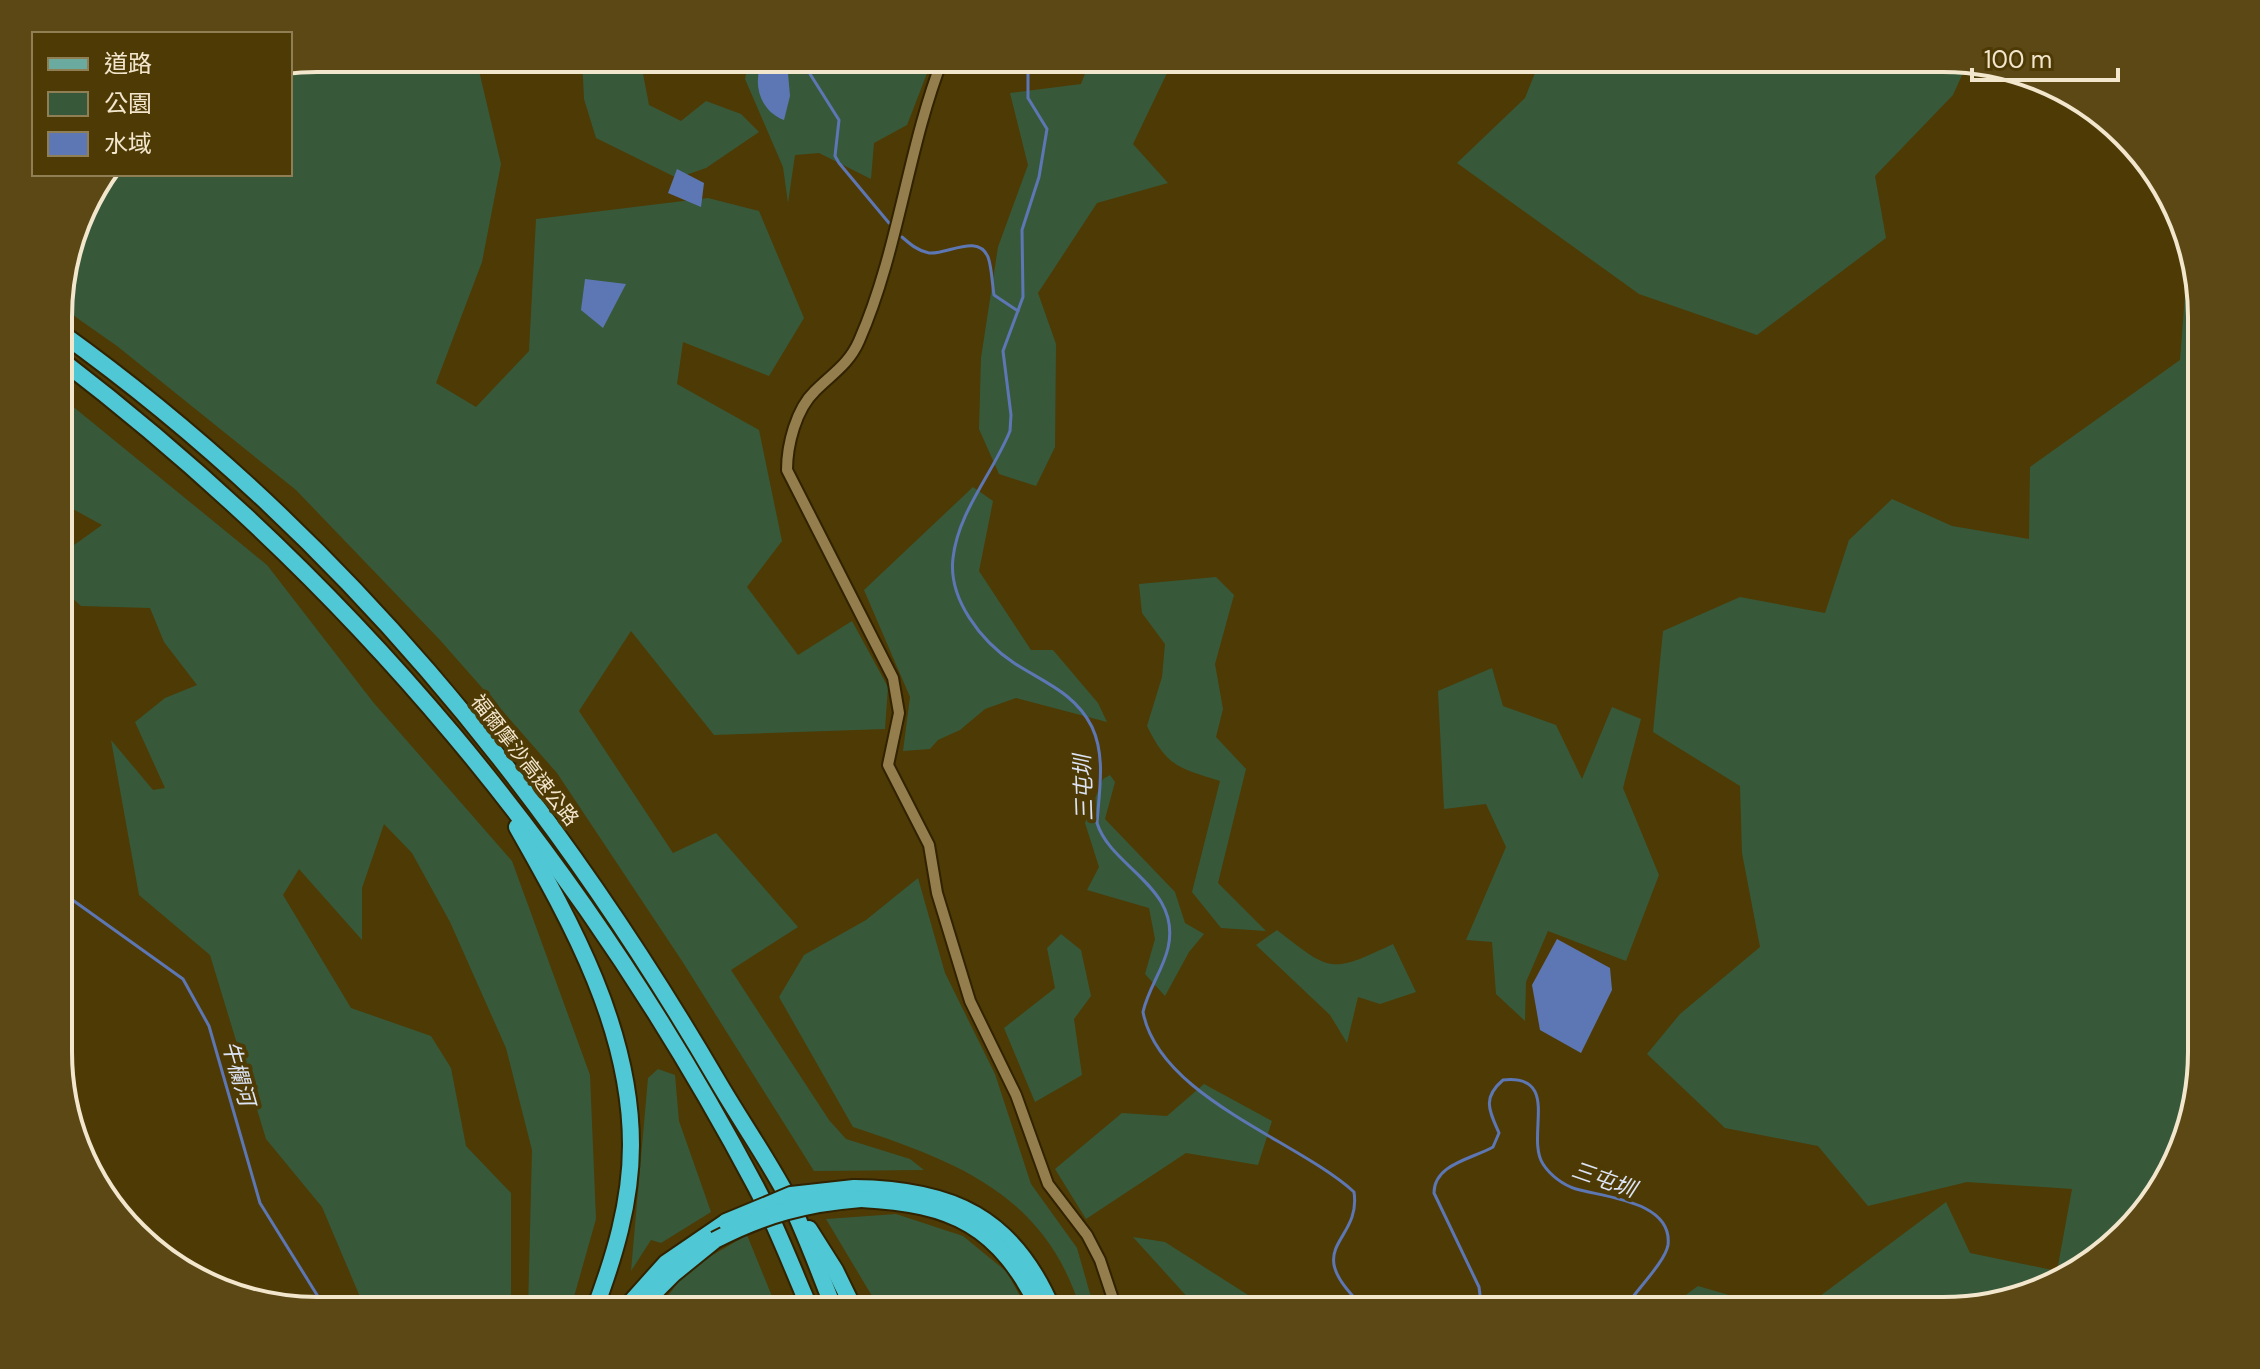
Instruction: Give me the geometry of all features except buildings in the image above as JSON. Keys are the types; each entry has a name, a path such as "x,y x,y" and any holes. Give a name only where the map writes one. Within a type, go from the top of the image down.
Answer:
{"highway":[{"name":"福爾摩沙高速公路","path":"72,341 198,441 298,531 393,627 522,786 617,916 786,1194 829,1297"},
{"name":"福爾摩沙高速公路","path":"72,368 168,444 257,523 378,645 489,776 553,859 662,1025 757,1188 805,1297"},
{"path":"489,776 565,911 593,972 625,1083 631,1144 627,1199 614,1259 599,1297"},
{"path":"636,1297 666,1263 726,1222 791,1195 857,1193 940,1197 978,1214 1021,1252 1047,1297"},
{"path":"650,1297 715,1240 752,1221 795,1207 857,1193 931,1206 970,1223 1013,1265 1032,1297"},
{"path":"786,1194 835,1270 848,1297"}],"street":[{"path":"937,72 925,102 896,229 860,340 847,363 816,389 800,411 787,455 787,470 893,678 899,713 888,765 894,782 919,818 929,845 937,893 970,1001 1016,1095 1048,1184 1087,1235 1100,1260 1112,1297"}],"green space":[{"path":"479,72 501,164 482,262 436,383 476,407 529,351 536,219 708,198 759,211 804,318 769,376 683,342 677,384 759,430 782,541 747,587 798,655 852,621 888,687 885,729 714,735 631,631 579,711 673,853 716,833 798,927 731,970 829,1120 846,1139 910,1159 924,1170 814,1171 682,961 557,773 440,640 296,490 117,346 72,315 80,254 105,194 117,176 292,176 292,74"},
{"path":"583,72 643,72 649,105 681,121 706,101 741,114 759,132 706,168 677,178 596,138 584,99"},
{"path":"746,72 928,72 907,125 874,143 871,179 819,153 795,155 788,203 783,167 745,79"},
{"path":"1086,72 1168,72 1133,144 1168,183 1097,203 1038,293 1056,344 1055,447 1036,486 999,474 979,429 981,358 998,247 1028,165 1010,93 1081,84"},
{"path":"1535,72 1963,73 1953,95 1875,176 1886,238 1757,335 1639,294 1457,163 1525,98"},
{"path":"2186,284 2186,1084 2180,1115 2169,1146 2137,1201 2092,1246 2058,1268 2072,1189 1967,1182 1868,1206 1818,1146 1725,1128 1647,1054 1680,1014 1760,947 1742,853 1740,786 1653,732 1663,631 1740,597 1825,613 1849,540 1892,499 1952,526 2029,539 2030,467 2180,360"},
{"path":"72,406 267,565 373,702 512,861 590,1075 596,1219 574,1297 528,1297 532,1150 506,1048 450,922 412,853 384,824 362,888 362,940 299,869 283,895 351,1008 431,1036 451,1068 466,1146 511,1193 511,1297 360,1297 322,1207 266,1139 210,955 139,895 111,740 153,790 165,788 135,722 165,698 197,685 164,642 150,608 81,606 72,598 72,546 102,525 72,509"},
{"path":"973,487 993,501 979,571 1031,650 1053,650 1098,703 1107,722 1016,698 985,709 960,730 938,740 930,749 903,751 910,697 864,590"},
{"path":"1216,577 1234,595 1215,664 1223,709 1216,737 1246,769 1218,883 1266,931 1221,928 1192,892 1220,781 1184,769 1168,758 1147,726 1162,677 1165,644 1142,613 1139,584"},
{"path":"1492,668 1503,706 1556,725 1582,779 1612,707 1641,719 1623,788 1659,875 1626,961 1548,931 1526,982 1525,1021 1496,994 1492,942 1466,940 1506,847 1486,804 1444,809 1438,691"},
{"path":"1110,775 1115,782 1105,819 1175,892 1185,923 1204,934 1189,952 1165,996 1145,974 1155,939 1149,908 1087,890 1099,867 1085,823 1103,779"},
{"path":"918,878 945,973 995,1074 1031,1184 1077,1248 1091,1297 1075,1297 1065,1271 1045,1238 1021,1211 993,1189 928,1154 853,1127 779,997 804,955 866,920"},
{"path":"1277,930 1309,954 1332,964 1356,960 1393,944 1416,992 1380,1004 1358,997 1347,1043 1330,1015 1256,945"},
{"path":"1061,934 1081,950 1091,996 1074,1019 1082,1075 1035,1102 1004,1028 1055,988 1047,948"},
{"path":"658,1069 675,1075 679,1121 711,1212 661,1243 651,1240 631,1271 648,1078"},
{"path":"1204,1084 1272,1121 1258,1165 1186,1153 1086,1219 1055,1169 1122,1113 1167,1116"},
{"path":"1946,1202 1970,1253 2053,1270 2022,1284 1959,1296 1820,1296"},
{"path":"896,1214 963,1236 1007,1272 1020,1297 872,1297 826,1219"},
{"path":"747,1235 772,1297 667,1297 687,1270"},
{"path":"1133,1237 1165,1242 1250,1296 1187,1296"},
{"path":"1698,1286 1732,1296 1684,1296"}],"water":[{"path":"759,72 788,72 790,96 784,120 768,110 763,102"},
{"path":"677,169 704,183 701,207 668,193"},
{"path":"585,279 626,284 603,328 581,310"},
{"path":"1557,939 1610,968 1612,990 1581,1053 1540,1030 1532,985"}],"waterway":[{"path":"809,72 839,120 835,156 889,223"},
{"name":"三屯圳","path":"1028,72 1028,98 1047,129 1039,177 1022,230 1023,297 1003,351 1010,431 969,509 956,541 953,558 956,589 969,618 990,643 1014,663 1068,697 1092,727 1100,762 1097,823 1116,853 1155,894 1165,909 1170,927 1166,956 1143,1012 1154,1042 1175,1069 1202,1093 1354,1192 1354,1210 1334,1258 1336,1272 1354,1296"},
{"path":"902,237 929,253 970,246 983,250 989,261 994,295 1018,311"},
{"name":"牛欄河","path":"72,900 183,979 209,1026 260,1203 318,1297"},
{"name":"三屯圳","path":"1480,1296 1479,1287 1434,1193 1440,1175 1447,1169 1493,1147 1499,1133 1489,1105 1492,1093 1503,1080 1521,1081 1532,1087 1537,1097 1539,1152 1543,1164 1553,1176 1576,1189 1648,1210 1660,1219 1667,1230 1666,1252 1634,1296"}]}
